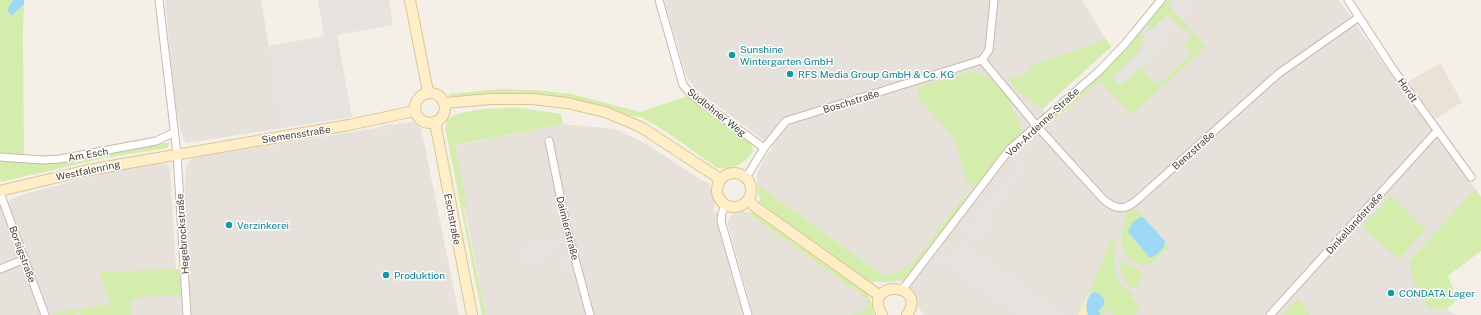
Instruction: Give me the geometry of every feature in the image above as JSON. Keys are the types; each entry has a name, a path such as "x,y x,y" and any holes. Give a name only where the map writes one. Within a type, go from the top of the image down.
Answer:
{"street":[{"name":"Hegebrockstraße","path":"159,0 176,154 187,315"},
{"path":"410,0 428,92"},
{"name":"Südlohner Weg","path":"659,0 683,86 692,95 764,148"},
{"path":"994,0 989,50 982,60 1036,125"},
{"name":"Von-Ardenne-Straße","path":"902,290 1010,150 1036,125 1104,66 1124,45 1161,0"},
{"name":"Hordt","path":"1348,0 1392,69 1471,177"},
{"name":"Benzstraße","path":"1036,125 1109,204 1117,208 1131,205 1278,74 1359,17"},
{"name":"Boschstraße","path":"745,176 749,173 764,148 786,121 982,60"},
{"path":"428,92 438,95 444,103 445,109 443,114 435,122 424,122 416,116 414,111 414,105 419,96 428,92"},
{"path":"444,103 491,99 533,99 567,103 594,109 624,119 641,127 720,180"},
{"name":"Siemensstraße","path":"176,154 349,125 414,111"},
{"name":"Eschstraße","path":"435,122 472,315"},
{"name":"Dinkellandstraße","path":"1270,315 1437,131"},
{"name":"Am Esch","path":"0,157 43,160 60,159 156,141 173,133"},
{"name":"Daimlerstraße","path":"549,140 554,173 566,225 590,315"},
{"name":"Westfalenring","path":"0,192 88,170 176,154"},
{"path":"734,172 745,176 749,180 752,187 749,200 738,207 725,205 721,201 717,192 717,185 720,180 724,176 734,172"},
{"name":"Borsigstraße","path":"0,192 45,315"},
{"path":"749,200 754,206 880,296"},
{"path":"725,205 722,213 722,221 748,315"},
{"path":"0,269 24,259"},
{"path":"882,315 878,305 880,296 884,292 893,288 902,290 910,298 910,309 908,315"}],"shaded area":[{"path":"165,0 261,0 283,128 186,143 181,133 175,102"},
{"path":"318,0 389,0 393,25 337,35 352,117 283,128 269,46 324,36"},
{"path":"664,0 1082,0 1111,47 1043,109 1049,125 1100,80 1172,0 1339,0 1392,76 1475,188 1409,262 1429,308 1447,309 1457,315 924,315 917,302 916,294 902,281 888,282 883,275 757,184 757,173 764,159 773,147 696,90 686,75"},
{"path":"1172,0 1190,0 1185,5 1192,13 1185,18 1189,22 1186,24 1168,4"},
{"path":"1168,14 1177,24 1163,37 1165,40 1165,45 1120,86 1112,77 1140,52 1139,50 1143,46 1140,43 1145,36 1140,32 1146,25 1150,30"},
{"path":"1440,63 1462,102 1436,119 1409,81"},
{"path":"411,122 416,123 421,127 459,315 191,315 184,199 186,167 190,160 193,158"},
{"path":"392,124 396,131 379,134 381,126"},
{"path":"563,124 614,129 620,131 644,143 708,183 711,188 715,205 714,211 718,213 718,223 743,315 486,315 452,146"},
{"path":"1015,158 1027,167 987,219 992,223 976,243 960,230 963,226 971,232 974,228 970,225 1003,182 1008,186 1021,168 1012,161"},
{"path":"161,163 167,164 170,168 176,269 180,269 182,315 0,315 0,204 24,194 107,172"},
{"path":"741,211 746,212 867,299 867,307 860,312 848,315 753,315 728,225 728,220 732,214"},
{"path":"557,239 559,248 552,250 554,257 521,265 517,249"},
{"path":"961,241 1065,315 1017,315 938,259 942,253 949,257"},
{"path":"566,257 569,268 562,270 560,259"}],"green space":[{"path":"0,0 13,0 9,7 13,15 24,4 24,157 0,156"},
{"path":"1166,0 1172,0 1168,4 1206,47 1131,115 1100,81 1048,125 1047,119 1119,56 1140,32 1145,36 1140,43 1143,46 1140,51 1112,77 1120,86 1140,68 1157,85 1192,54 1184,45 1192,38 1168,15 1150,30 1146,25"},
{"path":"1106,39 1111,47 1042,108 1015,90 1008,77 1023,76 1033,65"},
{"path":"973,71 988,76 1008,98 1022,130 982,181 977,185 972,186 966,180 954,137 919,99 918,93 923,85"},
{"path":"502,89 536,90 572,94 640,112 691,95 752,144 753,152 738,166 723,169 717,168 668,133 641,117 559,97 525,93 450,98 449,94"},
{"path":"506,108 522,108 561,114 563,124 455,145 467,206 463,207 486,315 482,315 445,127 447,121 460,113"},
{"path":"162,143 170,143 167,148 104,158 1,182 0,180 0,158 61,161"},
{"path":"757,184 884,276 900,272 916,259 964,196 966,202 912,273 905,279 903,278 889,282 875,281 873,283 772,212 759,201 761,199 758,194"},
{"path":"1475,188 1481,197 1481,251 1448,276 1457,299 1447,309 1429,308 1413,281 1409,262"},
{"path":"1390,196 1426,229 1399,259 1362,227"},
{"path":"1135,208 1143,216 1130,227 1128,233 1149,257 1166,244 1165,241 1170,246 1157,259 1145,265 1139,264 1130,259 1125,254 1123,249 1122,236 1125,215 1127,212"},
{"path":"746,212 753,213 759,217 867,294 870,298 874,315 848,315 860,312 867,307 867,299"},
{"path":"1113,237 1116,237 1114,261 1117,276 1120,283 1133,294 1131,298 1140,304 1135,315 1113,315 1112,312 1107,311 1103,315 1100,315 1098,310 1104,306 1105,301 1090,289"},
{"path":"1123,261 1144,274 1136,289 1129,285 1123,275 1120,264"},
{"path":"180,269 181,295 149,295 149,297 131,299 132,315 81,315 81,313 75,313 75,315 53,315 52,313 111,304 99,272"},
{"path":"1298,298 1310,315 1282,315"}],"sand":[{"path":"1087,296 1089,297 1087,301 1088,315 1078,315"}],"water":[{"path":"13,0 24,0 24,4 13,15 11,15 7,10"},
{"path":"1142,217 1165,241 1164,246 1160,251 1150,258 1128,232 1133,223"},
{"path":"1093,292 1098,293 1104,298 1104,305 1098,311 1101,315 1088,315 1087,303"}],"place":[{"name":"Sunshine Wintergarten GmbH","path":"732,55"},
{"name":"RFS Media Group GmbH & Co. KG","path":"790,74"},
{"name":"Verzinkerei","path":"229,225"},
{"name":"Produktion","path":"386,275"},
{"name":"CONDATA Lager","path":"1391,293"}]}
